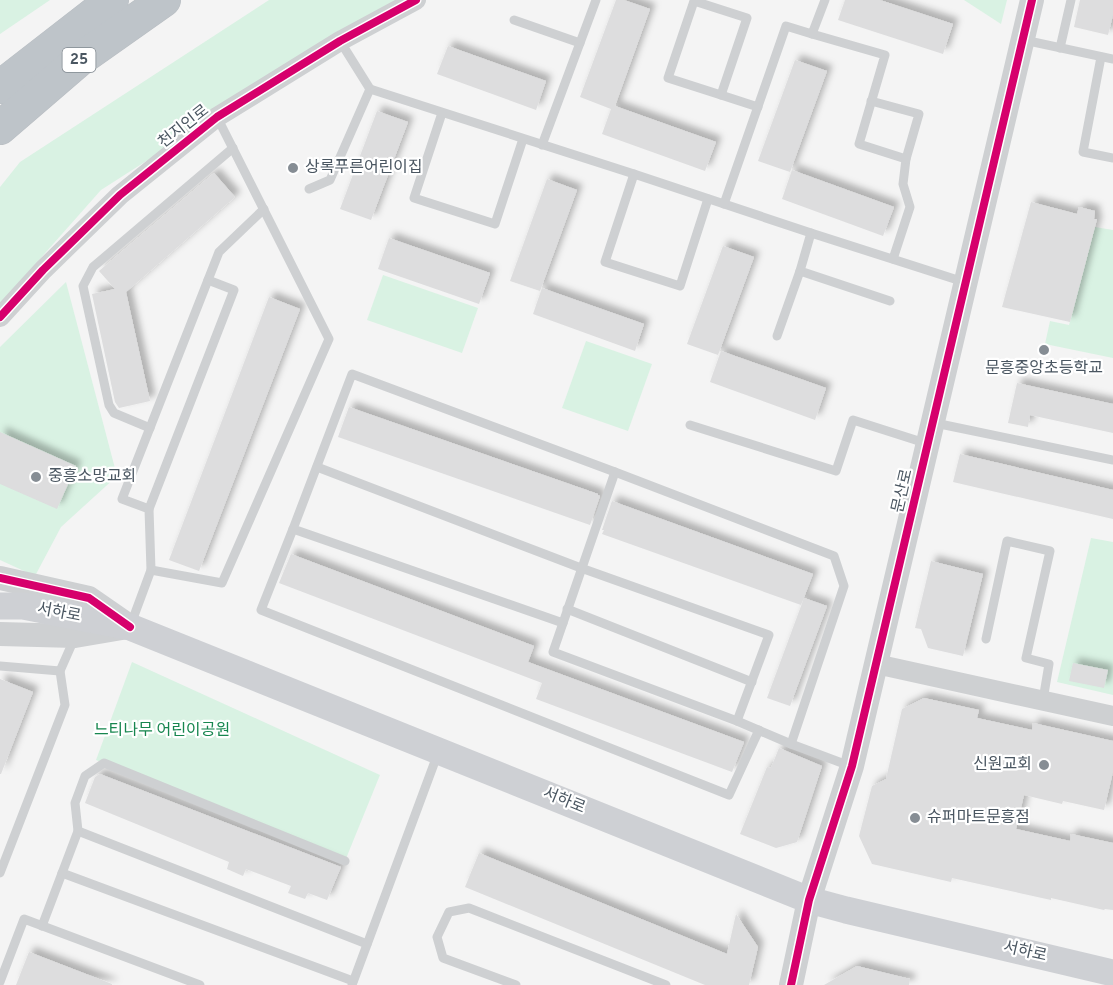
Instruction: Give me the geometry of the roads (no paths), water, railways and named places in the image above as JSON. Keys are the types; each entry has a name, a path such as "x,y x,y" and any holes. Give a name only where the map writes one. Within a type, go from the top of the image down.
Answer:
{"highway":[{"name":"25","path":"0,87 112,0"},
{"name":"25","path":"0,128 79,60 164,0"}],"main road":[{"name":"서하로","path":"11,606 130,627 809,900 1113,973"}],"street":[{"name":"천지인로","path":"0,317 43,270 120,195 217,117 340,41 416,0"},
{"name":"문산로","path":"791,985 809,900 852,766 1032,0"},
{"path":"0,578 89,598 130,627"},
{"path":"0,634 75,636 130,627"},
{"path":"876,664 1113,716"}],"lane":[{"path":"542,145 596,0"},
{"path":"721,95 747,18 693,0 668,78 758,107"},
{"path":"812,34 825,0"},
{"path":"1060,48 1071,0"},
{"path":"514,20 580,43"},
{"path":"724,204 786,26 885,55 859,144 906,159"},
{"path":"1023,40 1113,59"},
{"path":"340,41 370,89 966,283"},
{"path":"1101,57 1083,152 1113,158"},
{"path":"309,189 330,180 370,89"},
{"path":"871,101 919,114 906,159 903,184 910,207 893,259"},
{"path":"442,113 414,198 495,224 523,139"},
{"path":"151,570 222,583 329,339 217,117"},
{"path":"150,428 114,413 109,405 83,286 93,267 233,148"},
{"path":"634,174 605,262 680,286 708,199"},
{"path":"149,509 122,499 219,252 264,209"},
{"path":"777,336 812,233"},
{"path":"800,271 890,301"},
{"path":"130,627 151,570 149,509 234,290 208,280"},
{"path":"759,730 729,795 261,610 352,374 834,556 844,586 791,744"},
{"path":"690,425 836,471 853,420 1113,460"},
{"path":"317,467 581,568 769,635 737,721"},
{"path":"615,472 553,652 852,766"},
{"path":"293,529 563,623"},
{"path":"986,639 1007,541 1050,551 1026,658 1049,664 1043,700"},
{"path":"567,609 752,682"},
{"path":"0,873 64,705 60,670 75,636"},
{"path":"0,666 60,670"},
{"path":"62,873 352,983 439,751"},
{"path":"42,926 78,831 75,804 85,776 104,763 345,861"},
{"path":"78,831 367,944"},
{"path":"516,985 443,958 437,937 449,912 469,908 666,985"},
{"path":"0,982 24,919 200,985"}],"place":[{"name":"상록푸른어린이집","path":"293,168"},
{"name":"문흥중앙초등학교","path":"1044,350"},
{"name":"중흥소망교회","path":"36,477"},
{"name":"신원교회","path":"1044,765"},
{"name":"슈퍼마트문흥점","path":"915,818"}],"park label":[{"name":"느티나무 어린이공원","path":"162,731"}]}
